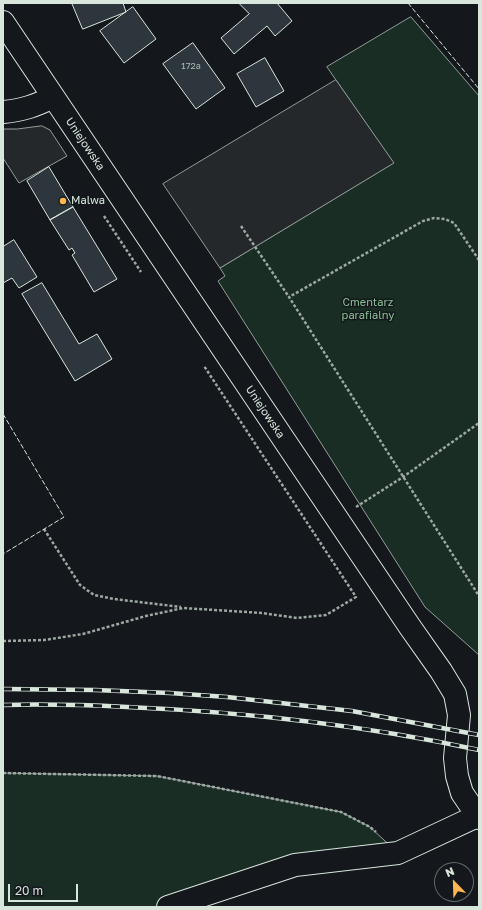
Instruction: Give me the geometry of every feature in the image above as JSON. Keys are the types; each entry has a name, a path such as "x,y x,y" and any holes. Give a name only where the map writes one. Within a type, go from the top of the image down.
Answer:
{"main road":[{"name":"Uniejowska","path":"3,22 441,671 455,694 459,715 455,758 457,776 462,793 478,817"},
{"path":"3,112 17,111 35,106 53,97"},
{"path":"168,907 295,865 398,853 478,817"}],"path":[{"path":"101,211 142,273"},
{"path":"289,297 423,221 434,218 445,218 454,223 479,260"},
{"path":"241,226 289,297 479,596"},
{"path":"44,529 80,585 94,595 183,608 262,613 297,618 326,615 356,597 201,361"},
{"path":"355,508 403,477 479,423"},
{"path":"3,641 44,640 83,634 146,616 183,608"},
{"path":"3,773 157,776 341,812 370,827 398,853"}],"green space":[{"name":"Cmentarz parafialny","path":"411,17 479,96 479,655 425,607 218,281 225,276 220,268 393,163 327,67"},
{"path":"3,773 157,776 341,812 370,827 398,853 295,865 168,907 3,907"}],"shaded area":[{"path":"336,80 394,163 220,268 163,184"},
{"path":"42,126 50,130 67,156 19,183 3,158 3,129"}],"building":[{"path":"72,3 123,3 126,12 83,29"},
{"path":"239,3 277,3 292,21 275,36 267,26 234,54 221,38 249,14"},
{"path":"133,7 156,39 124,63 100,31"},
{"path":"193,43 225,88 196,109 163,64"},
{"path":"265,58 284,91 256,107 237,74"},
{"path":"49,167 73,207 50,220 27,181"},
{"path":"73,207 117,279 94,292 72,255 75,253 72,248 69,250 50,220"},
{"path":"14,240 37,277 19,288 12,278 3,283 3,247"},
{"path":"42,283 79,344 97,334 112,359 75,381 22,294"}],"railway":[{"path":"3,689 95,690 227,697 352,711 479,735"},
{"path":"3,705 112,706 260,716 392,733 479,750"}],"fence":[{"path":"408,3 479,89"},
{"path":"3,414 64,517 3,554"}],"place":[{"name":"Malwa","path":"63,201"}]}
